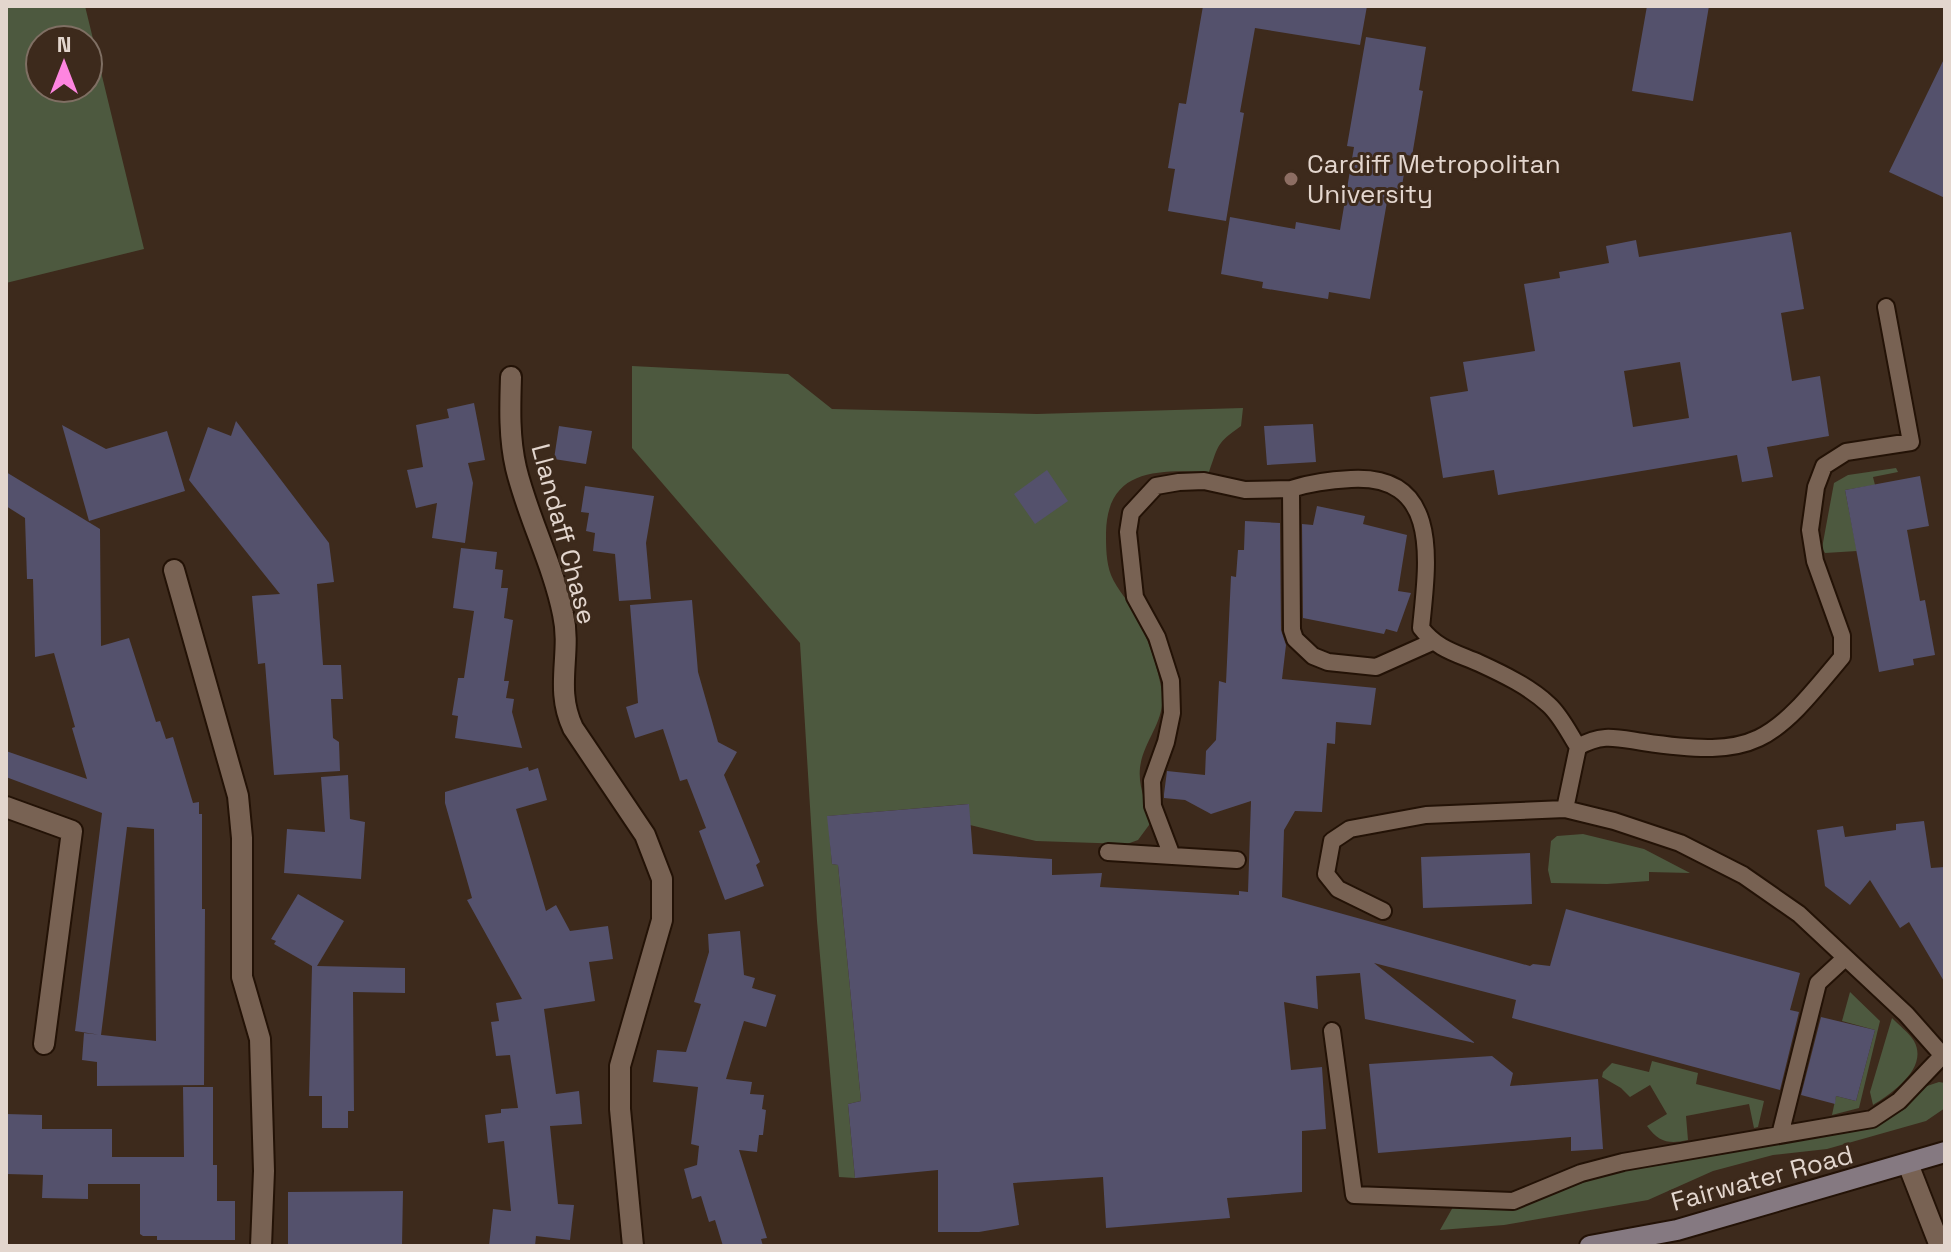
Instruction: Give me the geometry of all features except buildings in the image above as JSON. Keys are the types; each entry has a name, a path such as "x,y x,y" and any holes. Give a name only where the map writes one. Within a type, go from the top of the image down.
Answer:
{"street":[{"name":"Llandaff Chase","path":"511,377 509,414 516,468 564,617 564,710 645,835 662,879 662,920 620,1066 620,1109 633,1246"},
{"path":"174,570 238,796 242,838 242,977 260,1039 264,1171 261,1246"},
{"path":"6,807 72,831 44,1044"},
{"name":"Fairwater Road","path":"1590,1246 1677,1230 1945,1152"},
{"path":"1908,1164 1940,1246"}],"lane":[{"path":"1578,747 1596,737 1694,749 1726,749 1754,742 1779,727 1842,657 1842,636 1815,561 1810,530 1816,487 1824,466 1846,452 1911,442 1886,307"},
{"path":"1172,856 1153,806 1152,781 1166,742 1172,713 1171,681 1157,637 1135,597 1128,532 1131,513 1156,486 1179,482 1204,481 1245,490 1291,489 1316,481 1363,478 1385,482 1403,492 1415,503 1422,522 1426,550 1421,628 1432,642 1524,686 1550,705 1578,747 1565,809"},
{"path":"1291,489 1292,630 1301,646 1313,656 1328,662 1376,667 1432,642"},
{"path":"1332,1031 1354,1195 1513,1201 1581,1173 1623,1162 1872,1119 1899,1101 1944,1056 1906,1014 1799,914 1743,875 1680,843 1614,821 1565,809 1426,815 1350,829 1332,841 1326,874 1338,889 1383,911"},
{"path":"1108,852 1237,860"},
{"path":"1780,1135 1818,983 1845,958"}],"green space":[{"path":"6,6 85,6 89,24 24,24 24,104 104,104 104,84 144,249 6,283"},
{"path":"632,366 788,374 832,409 1037,414 1243,408 1241,426 1219,445 1209,472 1154,473 1139,477 1115,496 1109,512 1106,538 1109,570 1145,634 1162,692 1161,712 1140,768 1141,788 1152,821 1138,840 1127,844 1036,841 970,825 968,804 828,816 832,864 838,865 861,1101 848,1104 855,1178 839,1177 817,921 800,643 632,448"},
{"path":"1896,468 1898,472 1873,477 1875,485 1845,490 1857,551 1825,553 1822,548 1834,483 1848,475"},
{"path":"1583,834 1644,849 1690,873 1649,872 1649,881 1551,883 1548,870 1551,841 1557,836"},
{"path":"1850,992 1880,1021 1859,1108 1832,1115 1836,1096 1856,1101 1875,1030 1842,1021"},
{"path":"1892,1018 1914,1041 1917,1061 1906,1079 1873,1105 1870,1092"},
{"path":"1652,1061 1698,1073 1696,1084 1764,1101 1758,1127 1754,1128 1749,1104 1686,1116 1688,1140 1670,1142 1660,1139 1647,1126 1667,1114 1650,1085 1630,1097 1602,1077 1612,1063 1649,1072"},
{"path":"1945,1083 1945,1108 1926,1121 1827,1149 1773,1155 1713,1171 1648,1200 1504,1225 1440,1230 1453,1207 1517,1208 1603,1175 1867,1127 1903,1110 1924,1087"}],"place":[{"name":"Cardiff Metropolitan University","path":"1291,179"}]}
